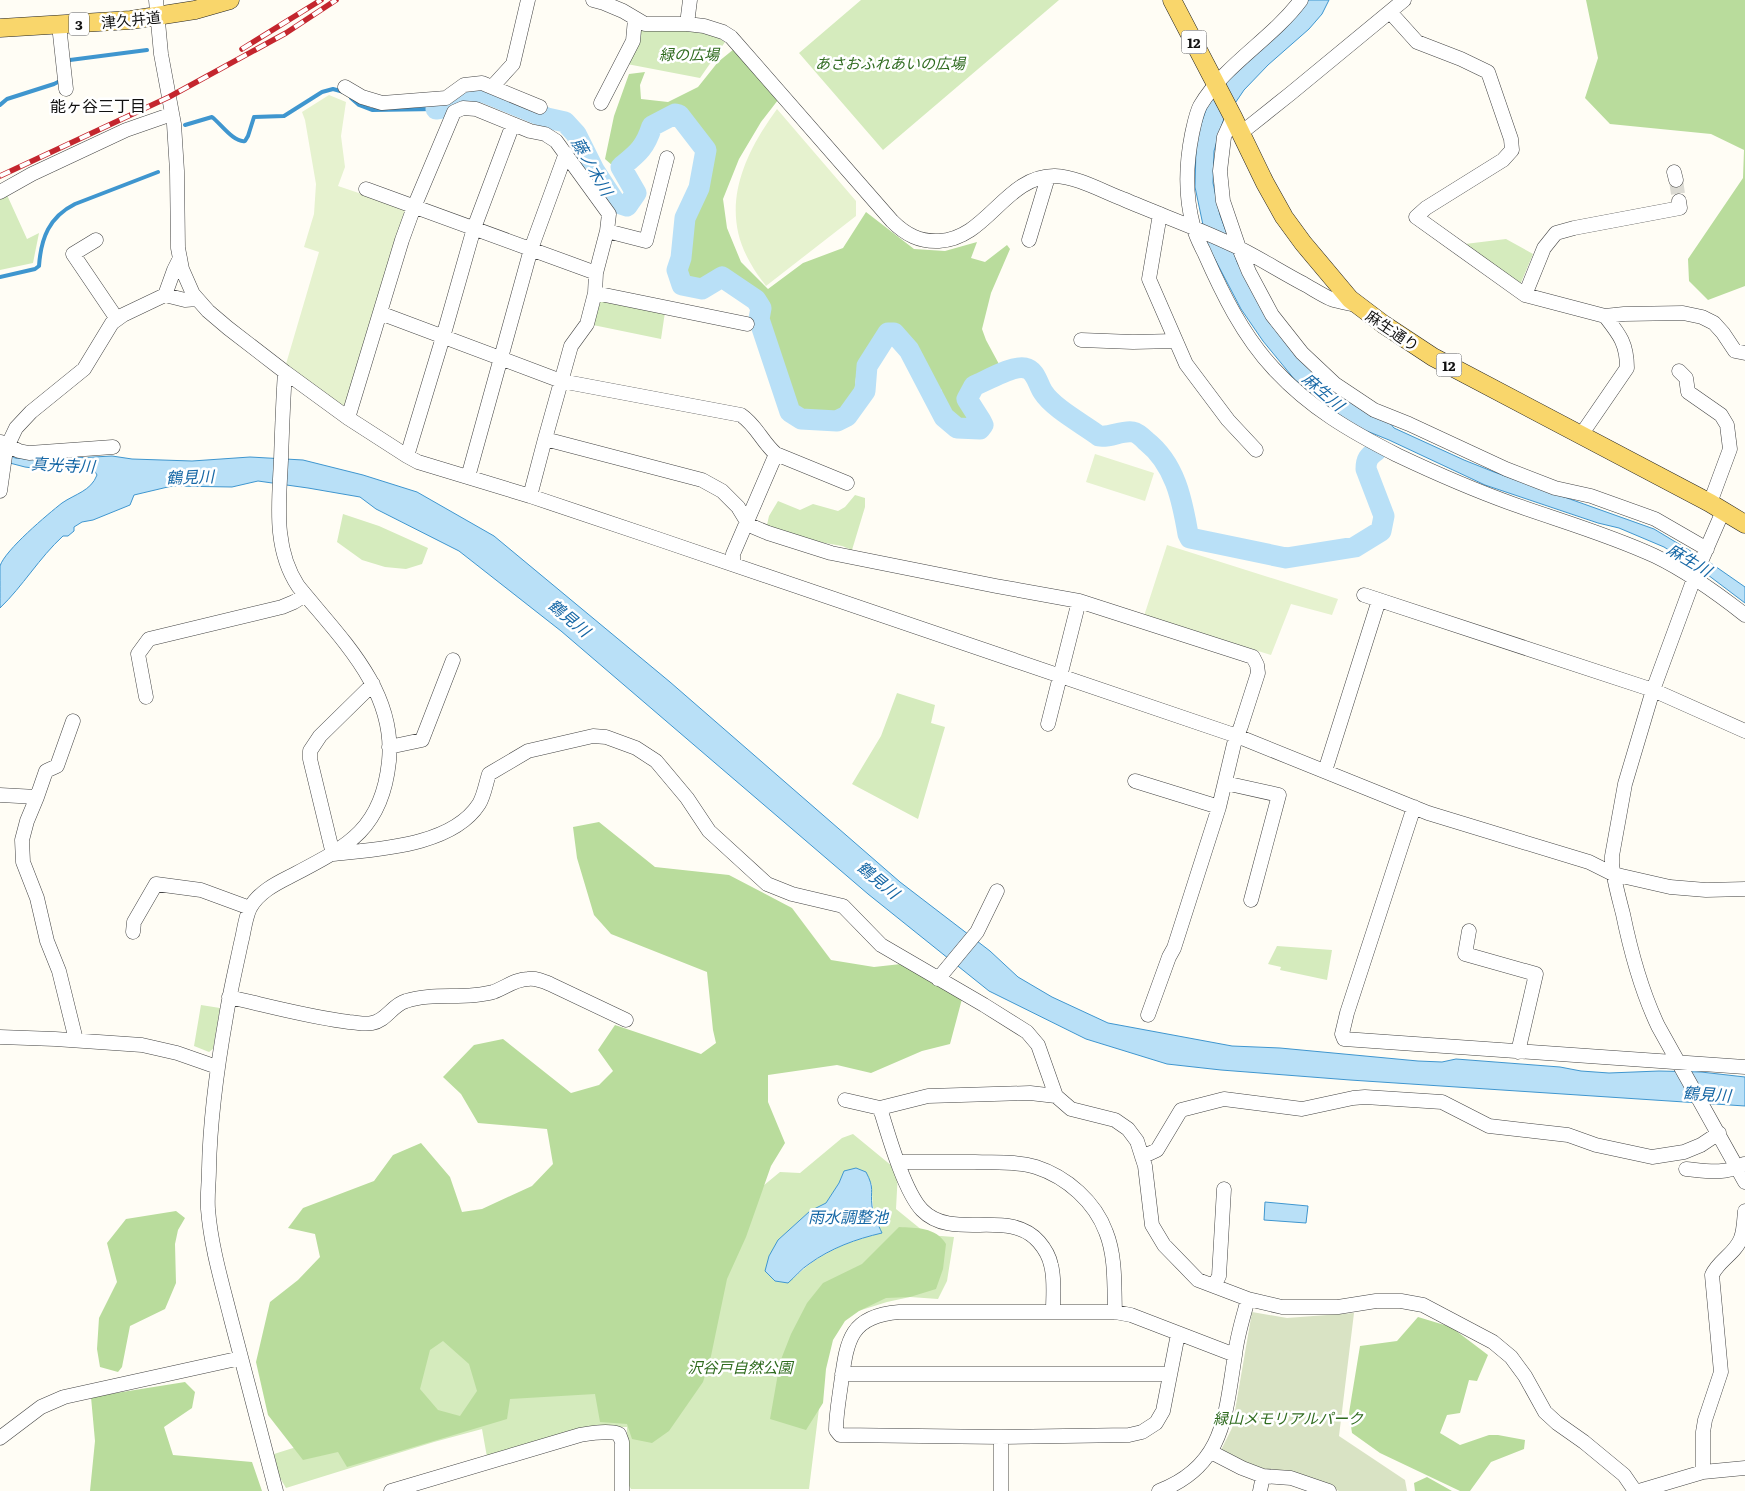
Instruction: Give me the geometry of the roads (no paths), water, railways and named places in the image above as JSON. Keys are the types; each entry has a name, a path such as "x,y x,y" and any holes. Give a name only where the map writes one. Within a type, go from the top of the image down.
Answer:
{"main road":[{"name":"津久井道","path":"0,28 123,21 157,8 195,10 230,0"},
{"name":"麻生通り","path":"1172,0 1284,217 1326,272 1356,305 1433,356 1717,507 1745,524"}],"street":[{"path":"492,88 513,64 528,0"},
{"path":"593,0 623,11 645,24 687,24 714,28 731,37 892,221 911,237 934,242 957,238 969,231 1020,187 1030,181 1055,176 1085,184 1198,230 1236,247 1331,299 1356,305"},
{"path":"687,24 690,0"},
{"path":"1301,0 1277,27 1216,85 1199,108 1188,151 1188,197 1198,230 1224,293 1255,346 1273,368 1296,391 1330,418 1365,439 1436,474 1656,557 1696,576 1745,615"},
{"path":"1404,0 1224,137 1220,171 1224,206 1236,247 1272,316 1302,353 1335,384 1374,410 1409,424 1506,470 1555,488 1591,496 1655,519 1706,551"},
{"path":"157,8 161,54 174,124 180,258 182,269 197,299 228,328 285,372 348,418 407,456 418,462 530,496 734,564 1237,736 1414,807 1589,862 1613,874 1670,887 1706,890 1745,889"},
{"path":"1390,12 1417,42 1488,72 1511,139 1512,150 1503,160 1426,208 1416,217 1525,295 1605,316 1683,313 1702,317 1714,323 1735,351 1745,353"},
{"path":"601,103 633,41 635,19"},
{"path":"59,25 66,88"},
{"path":"348,418 402,240 454,112 452,104 464,85 476,83 540,106"},
{"path":"345,87 362,96 382,103 452,104 476,109 545,134 556,141 566,153 609,214 607,232 596,273 595,293 587,324 571,346 530,496"},
{"path":"0,192 32,174 126,130 172,114"},
{"path":"407,456 474,228 513,124"},
{"path":"468,477 531,249 566,153"},
{"path":"607,232 646,241 668,158"},
{"path":"1029,240 1048,177"},
{"path":"366,189 596,273"},
{"path":"1525,295 1544,248 1556,233 1680,208 1679,201"},
{"path":"1160,214 1149,279 1186,364 1228,420 1256,450"},
{"path":"96,240 73,254 116,320"},
{"path":"165,295 180,258"},
{"path":"595,293 747,324"},
{"path":"0,491 4,445 31,412 84,369 105,334 116,320 165,295 185,300 197,299"},
{"path":"380,313 561,381 741,415 750,422 770,450 776,454 847,483"},
{"path":"1580,435 1627,368 1627,355 1620,336 1605,316"},
{"path":"1081,340 1175,341"},
{"path":"1679,371 1686,378 1688,392 1721,415 1727,425 1730,449 1706,551 1653,690 1625,784 1612,856 1613,874 1640,984 1651,1011 1719,1134 1741,1166 1745,1182"},
{"path":"276,1491 217,1268 208,1209 212,1113 217,1067 229,997 250,908 261,895 276,884 333,854 356,836 372,820 386,780 389,758 386,716 373,684 363,666 293,578 282,545 279,496 285,372"},
{"path":"545,439 702,480 722,491 738,507 749,525 768,534 831,553 1079,601 1253,657 1258,673 1234,744 1219,807 1174,948 1148,1015"},
{"path":"4,445 29,453 113,447"},
{"path":"734,564 733,554 776,454"},
{"path":"1364,594 1653,690 1745,731"},
{"path":"146,697 138,654 149,638 282,606 294,602 305,595"},
{"path":"1325,771 1379,600"},
{"path":"1048,724 1079,601"},
{"path":"389,747 422,740 453,660"},
{"path":"333,854 310,759 310,750 320,736 373,684"},
{"path":"73,721 56,766 46,771 26,821 22,840 23,862 37,898 47,942 58,971 76,1040"},
{"path":"333,854 419,842 442,833 460,823 480,803 489,774 528,751 593,736 606,737 636,748 656,761 687,798 709,831 767,884 792,894 843,906 881,945 1027,1032 1038,1045 1056,1096 1071,1109 1115,1120 1128,1129 1137,1141 1149,1190 1152,1225 1164,1245 1198,1280 1248,1299 1282,1307 1338,1306 1384,1301 1401,1301 1423,1306 1493,1342 1511,1357 1525,1376 1545,1412 1624,1475 1637,1491 1703,1472 1745,1468"},
{"path":"1135,781 1219,807"},
{"path":"1225,783 1279,795 1250,900"},
{"path":"0,795 37,797"},
{"path":"1414,807 1347,1013 1342,1034 1344,1040 1745,1067"},
{"path":"133,932 134,922 156,884 201,890 250,908"},
{"path":"938,979 977,932 997,891"},
{"path":"1469,931 1465,954 1536,974 1518,1052"},
{"path":"229,997 334,1020 370,1024 379,1022 396,1006 405,1001 418,998 482,994 528,978 550,984 626,1020"},
{"path":"0,1037 142,1045 162,1049 217,1067"},
{"path":"845,1100 880,1108 928,1096 1030,1093 1056,1096"},
{"path":"1142,1157 1157,1150 1181,1110 1224,1099 1302,1109 1365,1097 1442,1102 1489,1126 1568,1135 1596,1145 1652,1157 1684,1152 1701,1145 1719,1134"},
{"path":"880,1108 912,1197 922,1211 948,1224 1012,1225 1033,1235 1047,1251 1052,1267 1053,1311"},
{"path":"898,1162 1007,1162 1036,1167 1060,1178 1081,1194 1098,1214 1107,1233 1112,1255 1115,1312"},
{"path":"1686,1169 1725,1172 1741,1166"},
{"path":"1214,1286 1219,1276 1224,1189"},
{"path":"1703,1472 1703,1432 1705,1420 1721,1372 1712,1275 1742,1237 1745,1211"},
{"path":"1160,1491 1188,1475 1211,1452 1219,1437 1226,1414 1239,1330 1248,1299"},
{"path":"1178,1334 1163,1411 1156,1422 1142,1432 1129,1435 1001,1437 840,1435 836,1430 845,1354 850,1339 858,1327 870,1318 882,1313 1115,1312 1131,1315 1234,1355"},
{"path":"0,1438 41,1407 64,1397 241,1358"},
{"path":"842,1374 1170,1374"},
{"path":"391,1491 580,1435 614,1432 619,1434 622,1442 622,1491"},
{"path":"1001,1437 1001,1491"},
{"path":"1211,1452 1262,1476 1291,1478 1329,1491"},
{"path":"1260,1491 1262,1476"}],"water":[{"name":"麻生川","path":"1308,0 1329,0 1322,14 1309,29 1268,65 1244,90 1223,121 1214,151 1213,183 1220,215 1238,264 1289,346 1314,374 1351,402 1390,423 1394,428 1494,472 1654,529 1712,564 1745,587 1745,603 1708,575 1664,547 1619,528 1598,523 1485,485 1357,427 1295,380 1263,341 1241,309 1207,244 1195,187 1196,148 1198,133 1207,107 1223,84 1295,15"},
{"path":"0,450 15,458 37,460 112,456 132,459 192,461 250,457 303,460 363,475 417,492 494,536 670,682 900,882 990,951 1018,977 1052,997 1108,1023 1232,1046 1280,1048 1418,1061 1442,1062 1456,1059 1560,1067 1609,1073 1701,1072 1745,1077 1745,1106 1221,1070 1167,1064 1086,1039 989,991 868,894 561,631 459,551 376,509 360,497 258,481 232,487 172,486 134,495 130,505 93,520 82,522 74,527 74,531 68,536 63,536 46,553 0,608 0,566 4,559 18,542 62,503 87,489 97,475 93,468 68,470 51,467 40,469 25,467 2,461"},
{"name":"雨水調整池","path":"856,1168 866,1172 869,1178 873,1210 882,1233 853,1241 826,1253 806,1266 788,1283 775,1281 765,1271 769,1256 778,1240 810,1211 826,1203 839,1183 844,1171"},
{"path":"1265,1202 1308,1206 1306,1223 1264,1220"}],"waterway":[{"path":"70,60 147,50"},
{"path":"0,105 7,99 54,84 60,81 60,79"},
{"path":"185,125 212,117 236,139 245,141 254,117 284,116 322,92 333,89 344,92"},
{"name":"藤ノ木川","path":"436,109 449,107 461,97 471,93 483,92 547,118 565,122 576,134 594,170 615,202 627,206 636,193 621,167 640,150 647,140 652,126 675,114 679,115 706,150 699,188 685,218 681,258 677,270 682,285 702,289 722,277 756,300 761,308 759,319 790,412 801,419 837,421 847,416 865,391 867,366 888,333 894,333 909,350 944,417 957,428 980,429 983,425 967,399 974,386 1007,371 1020,368 1029,369 1043,392 1054,404 1099,436 1133,432 1140,435 1156,450 1164,460 1176,483 1190,538 1286,558 1355,547 1381,531 1384,516 1366,469 1368,458 1376,451"},
{"path":"351,98 359,105 372,110 436,109"},
{"path":"0,277 35,269 39,266 42,246 48,229 66,209 158,172"}],"tunnel":[{"path":"1676,180 1679,201"}],"railway":[{"path":"242,49 321,0"},
{"path":"0,176 169,97 286,33 336,0"}],"district":[{"name":"能ヶ谷三丁目","path":"98,105"}],"park label":[{"name":"緑の広場","path":"689,53"},
{"name":"あさおふれあいの広場","path":"890,62"},
{"name":"沢谷戸自然公園","path":"740,1366"},
{"name":"緑山メモリアルパーク","path":"1288,1417"}],"water label":[{"name":"真光寺川","path":"63,464"},
{"name":"鶴見川","path":"190,476"},
{"name":"鶴見川","path":"570,617"},
{"name":"鶴見川","path":"879,879"},
{"name":"鶴見川","path":"1707,1093"}]}
